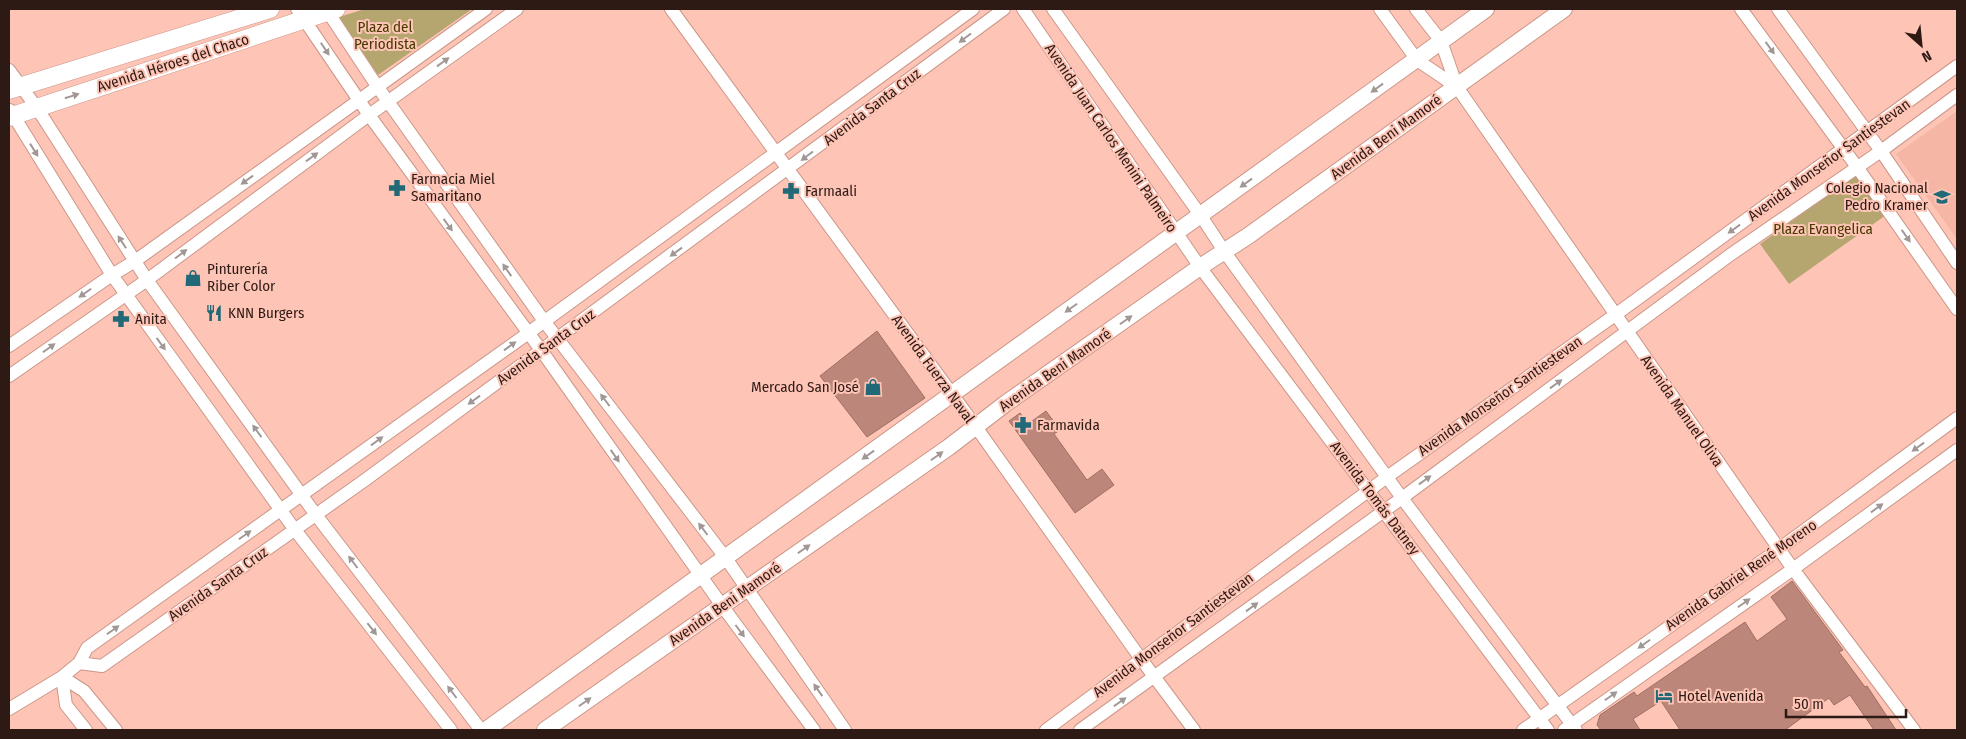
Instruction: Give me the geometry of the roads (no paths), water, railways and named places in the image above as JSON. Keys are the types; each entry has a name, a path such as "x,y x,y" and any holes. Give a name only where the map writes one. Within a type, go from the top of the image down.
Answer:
{"main road":[{"name":"Avenida Héroes del Chaco","path":"14,88 270,9"},
{"name":"Avenida Héroes del Chaco","path":"10,113 37,108 301,14 330,10"}],"street":[{"path":"9,346 135,261 358,99 486,9"},
{"path":"9,376 147,280 369,115 517,9"},
{"name":"Avenida Fuerza Naval","path":"671,9 1194,730"},
{"name":"Avenida Santa Cruz","path":"9,709 62,677 79,663 87,648 527,334 973,9"},
{"name":"Avenida Santa Cruz","path":"79,663 102,666 295,530 788,170 1004,9"},
{"name":"Avenida Juan Carlos Menini Palmeiro","path":"1023,9 1200,267"},
{"name":"Avenida Juan Carlos Menini Palmeiro","path":"1053,9 1201,216 1224,252"},
{"name":"Avenida Manuel Oliva","path":"1380,9 1417,60 1457,87"},
{"name":"Avenida Manuel Oliva","path":"1416,9 1441,41 1457,87 1793,569 1914,730"},
{"path":"486,730 1486,9"},
{"name":"Avenida Beni Mamoré","path":"545,730 976,427 1005,404 1200,267 1248,236 1564,9"},
{"path":"1742,9 1957,309"},
{"path":"1778,9 1882,151 1957,263"},
{"path":"330,10 388,102 544,321 725,557 846,730"},
{"path":"301,14 369,115 527,334 541,350 722,607 814,730"},
{"name":"Avenida Monseñor Santiestevan","path":"1046,730 1387,476 1615,315 1868,133 1957,66"},
{"path":"9,70 14,88 37,108 147,280 316,514 481,730"},
{"name":"Avenida Monseñor Santiestevan","path":"1080,730 1155,678 1402,498 1730,255 1882,151 1957,95"},
{"path":"10,113 112,275 295,530 450,730"},
{"name":"Avenida Tomás Datney","path":"1224,252 1402,498 1557,705 1570,728"},
{"name":"Avenida Tomás Datney","path":"1200,267 1370,490 1548,730"},
{"name":"Avenida Gabriel René Moreno","path":"1523,730 1779,549 1957,418"},
{"name":"Avenida Gabriel René Moreno","path":"1570,728 1957,450"},
{"path":"62,677 66,705 86,730"},
{"path":"62,677 84,691 116,730"}],"place":[{"name":"Farmacia Miel Samaritano","path":"397,188"},
{"name":"Farmaali","path":"791,191"},
{"name":"Colegio Nacional Pedro Kramer","path":"1942,197"},
{"name":"Pinturería Riber Color","path":"193,278"},
{"name":"KNN Burgers","path":"214,313"},
{"name":"Anita","path":"121,319"},
{"name":"Mercado San José","path":"873,387"},
{"name":"Farmavida","path":"1023,425"},
{"name":"Hotel Avenida","path":"1664,696"}],"park label":[{"name":"Plaza del Periodista","path":"385,36"},
{"name":"Plaza Evangelica","path":"1823,229"}]}
